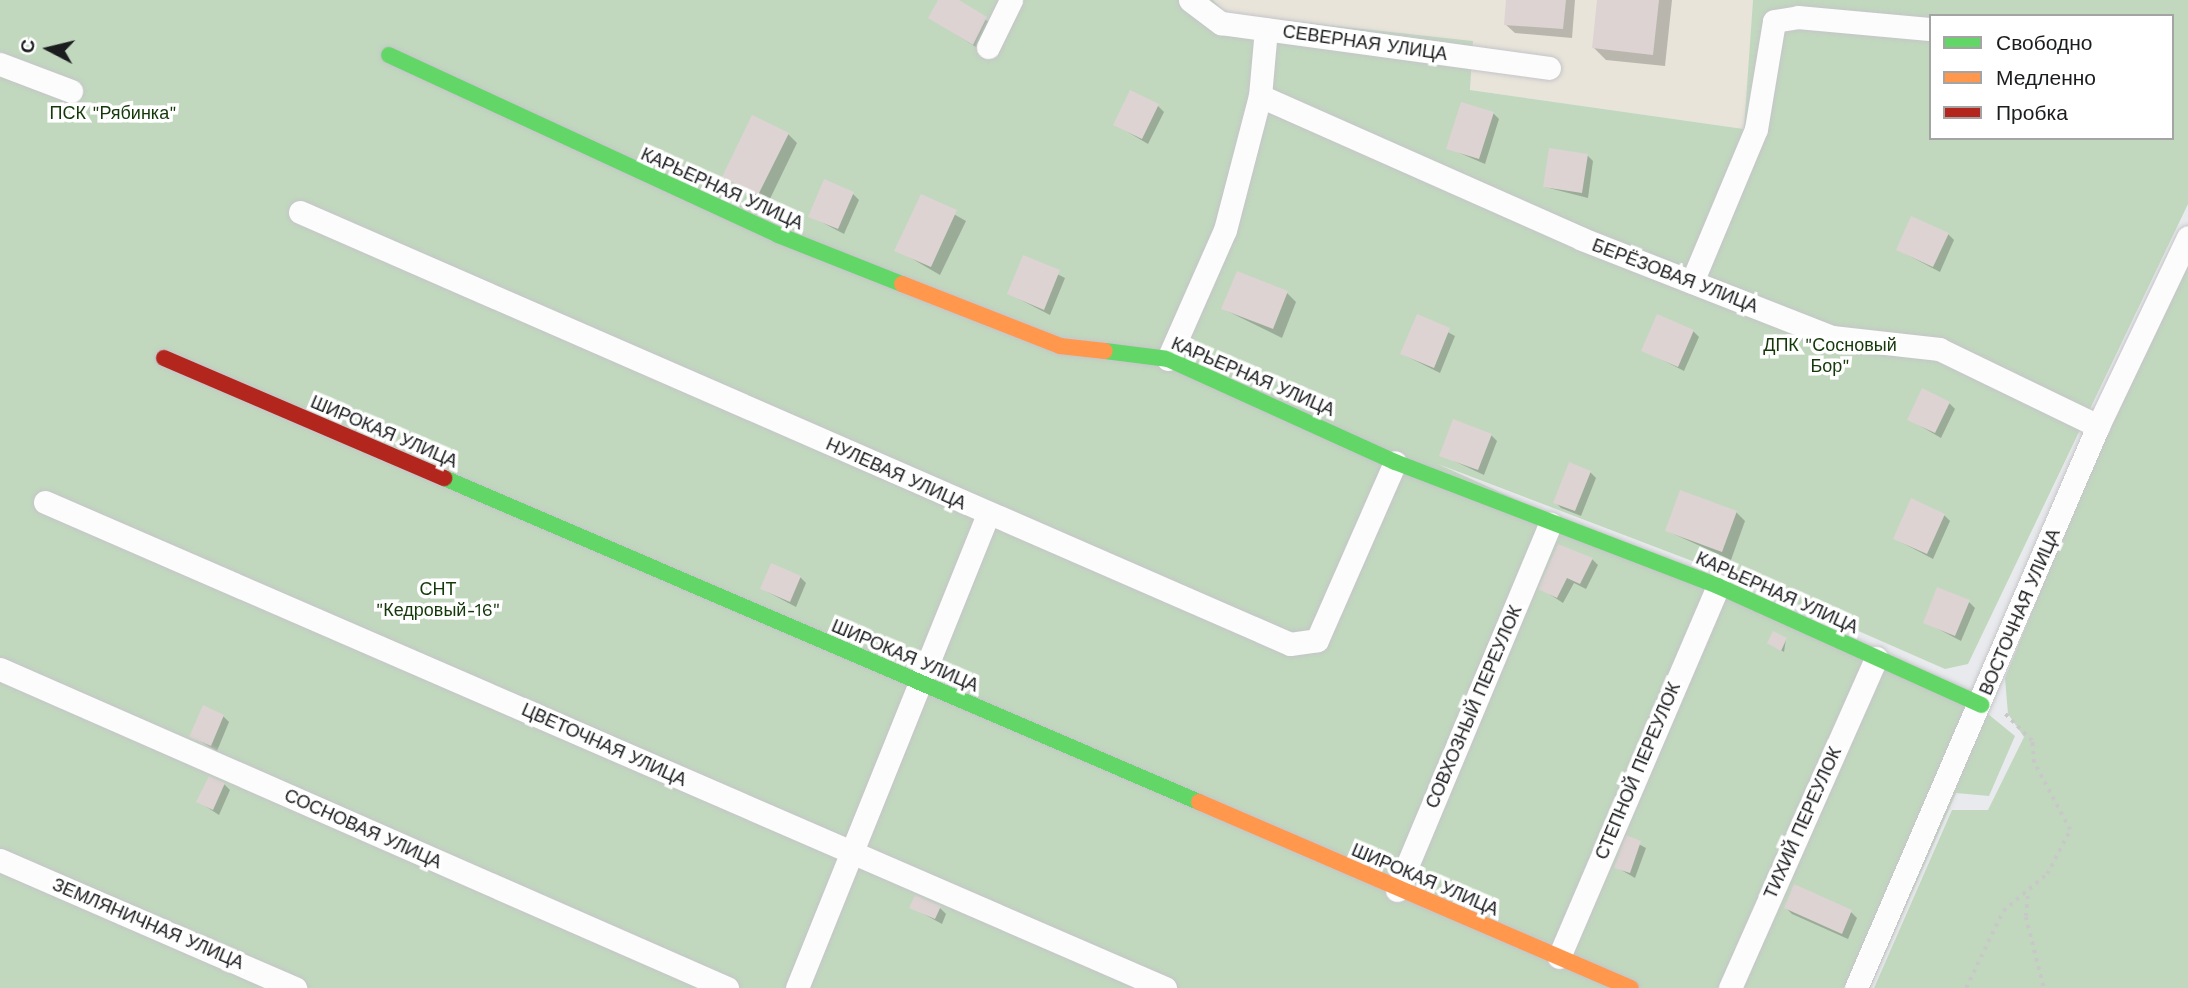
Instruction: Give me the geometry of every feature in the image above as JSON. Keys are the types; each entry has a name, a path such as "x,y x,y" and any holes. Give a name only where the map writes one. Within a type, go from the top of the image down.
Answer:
{"street":[{"path":"988,47 1011,0"},
{"name":"СЕВЕРНАЯ УЛИЦА","path":"1190,0 1221,23 1549,68"},
{"path":"1692,282 1756,129 1774,21 1798,17 1929,29"},
{"path":"1168,359 1224,230 1261,96 1266,29"},
{"name":"КАРЬЕРНАЯ УЛИЦА","path":"390,55 778,236 1027,334 1083,351 1168,359 1395,462 1550,524 1718,586 1981,705"},
{"path":"0,64 71,91"},
{"name":"БЕРЁЗОВАЯ УЛИЦА","path":"1261,96 1692,282 1832,337 1939,349 2098,426"},
{"name":"НУЛЕВАЯ УЛИЦА","path":"300,212 988,514 1305,646 1317,640 1395,462"},
{"name":"ВОСТОЧНАЯ УЛИЦА","path":"1856,988 1981,705 2098,426 2188,237"},
{"name":"ШИРОКАЯ УЛИЦА","path":"164,358 1397,890 1631,988"},
{"name":"ЦВЕТОЧНАЯ УЛИЦА","path":"44,502 1165,988"},
{"path":"797,988 854,854 919,683 988,514"},
{"name":"СОВХОЗНЫЙ ПЕРЕУЛОК","path":"1397,890 1550,524"},
{"name":"СТЕПНОЙ ПЕРЕУЛОК","path":"1559,957 1718,586"},
{"name":"ТИХИЙ ПЕРЕУЛОК","path":"1730,988 1876,658"},
{"name":"СОСНОВАЯ УЛИЦА","path":"0,669 726,988"},
{"name":"ЗЕМЛЯНИЧНАЯ УЛИЦА","path":"0,860 295,988"}],"path":[{"path":"1966,988 2003,911 2028,896 2070,830 2022,726 1981,705"},
{"path":"2028,896 2026,917 2044,988"}],"shaded area":[{"path":"1213,0 1753,0 1745,129 1470,90 1473,41 1226,14"}],"green space":[{"path":"0,0 1213,0 1226,14 1473,41 1470,90 1744,129 1753,0 2188,0 2188,204 1968,664 1945,669 1742,580 1438,464 1988,714 2015,736 1989,796 1956,793 1870,988 0,988"},
{"path":"2188,265 2188,988 1874,988 1952,810 1988,810 2024,737 2008,714 2005,678 2095,456"}],"building":[{"path":"938,0 959,0 987,17 973,45 928,18"},
{"path":"1506,0 1566,0 1563,29 1504,25"},
{"path":"1597,0 1659,0 1653,55 1592,48"},
{"path":"1130,90 1159,104 1142,139 1113,125"},
{"path":"1461,102 1494,112 1479,159 1446,149"},
{"path":"752,115 789,133 758,195 722,177"},
{"path":"1549,148 1588,154 1582,193 1543,187"},
{"path":"824,179 854,192 838,229 808,217"},
{"path":"921,194 957,210 931,267 894,251"},
{"path":"1911,216 1949,233 1933,267 1896,250"},
{"path":"1023,255 1060,270 1044,310 1007,294"},
{"path":"1237,271 1288,291 1273,329 1221,309"},
{"path":"1417,314 1450,328 1434,368 1400,354"},
{"path":"1657,314 1694,330 1678,367 1641,351"},
{"path":"1922,388 1950,402 1935,433 1907,420"},
{"path":"1453,419 1492,434 1478,470 1439,456"},
{"path":"1569,462 1591,471 1575,511 1553,503"},
{"path":"1680,490 1737,511 1722,552 1665,531"},
{"path":"1911,498 1945,514 1927,554 1893,539"},
{"path":"1558,544 1593,558 1580,584 1567,578 1557,598 1538,589"},
{"path":"771,563 801,576 790,602 760,589"},
{"path":"1937,587 1970,600 1955,636 1923,623"},
{"path":"1773,631 1787,638 1781,651 1767,643"},
{"path":"203,705 224,715 211,746 189,737"},
{"path":"209,776 225,783 213,810 196,802"},
{"path":"1626,835 1641,841 1630,873 1614,868"},
{"path":"1794,884 1852,910 1842,934 1784,908"},
{"path":"915,895 941,906 935,919 909,908"}],"traffic: fast":[{"path":"389,55 778,235 902,284"},
{"path":"1105,351 1168,359 1395,462 1718,586 1981,705"},
{"path":"444,478 1199,802"}],"traffic: slow":[{"path":"902,284 1060,346 1105,351"},
{"path":"1199,802 1631,988"}],"traffic: jam":[{"path":"164,358 444,478"}],"park label":[{"name":"ПСК \"Рябинка\"","path":"113,113"},
{"name":"ДПК \"Сосновый Бор\"","path":"1830,356"},
{"name":"СНТ \"Кедровый-16\"","path":"438,600"}]}
